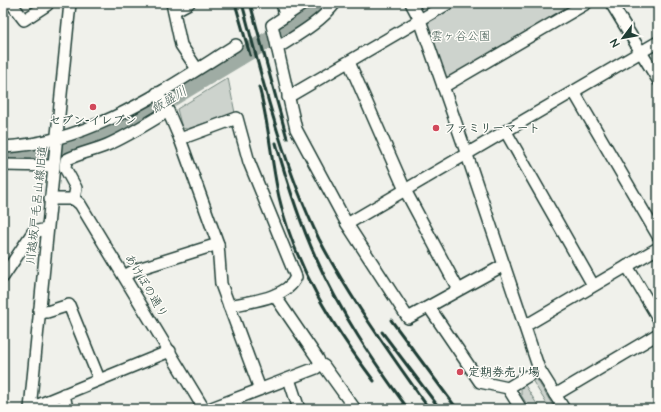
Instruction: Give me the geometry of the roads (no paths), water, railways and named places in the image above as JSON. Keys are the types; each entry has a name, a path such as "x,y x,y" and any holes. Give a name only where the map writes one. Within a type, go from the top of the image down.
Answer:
{"street":[{"path":"11,3 24,20 47,5"},
{"name":"川越坂戸毛呂山線旧道","path":"30,407 70,3"},
{"path":"189,3 173,7 181,45 197,69"},
{"path":"282,3 285,16"},
{"path":"305,3 272,25 296,129 347,224 408,318 504,265"},
{"path":"276,46 307,29 328,12 335,3"},
{"path":"411,3 420,20 539,369 564,409"},
{"path":"288,97 449,3"},
{"path":"443,87 587,3"},
{"path":"611,3 658,80"},
{"path":"347,224 658,42"},
{"path":"3,147 39,144 56,140 116,118 236,45"},
{"path":"349,62 405,190 458,290"},
{"path":"574,92 658,236"},
{"path":"157,93 180,139 218,244 221,284 260,389"},
{"path":"50,199 74,199 76,188 65,168 66,160 75,155 106,146 132,133 167,111"},
{"path":"180,139 238,118 249,162 296,277 294,282 275,296 229,306"},
{"path":"506,132 593,285"},
{"path":"3,165 54,163"},
{"name":"あけぼの通り","path":"74,199 80,204 204,409"},
{"path":"3,277 32,232 47,229"},
{"path":"124,276 135,270 218,244"},
{"path":"525,326 658,248"},
{"path":"627,266 658,318"},
{"path":"275,296 320,364 324,366 355,409"},
{"path":"39,310 47,312 69,305 99,379"},
{"path":"429,307 480,382 508,388 539,369"},
{"path":"555,395 658,334"},
{"path":"30,407 170,351"},
{"path":"209,409 289,379 316,368 320,364"},
{"path":"289,379 299,409"},
{"path":"508,388 520,409"},
{"path":"64,394 67,409"}],"waterway":[{"name":"飯盛川","path":"3,155 46,153 101,137 127,125 283,31 308,13 318,3"}],"railway":[{"path":"235,3 250,55"},
{"path":"242,3 284,153 306,211 319,239 357,305 429,409"},
{"path":"250,3 287,138"},
{"path":"259,87 279,197 286,223 295,247 305,271 330,317 374,381"},
{"path":"276,143 299,216 325,278 358,336 408,409"},
{"path":"391,320 457,409"},
{"path":"382,332 440,409"}],"place":[{"name":"セブン-イレブン","path":"93,107"},
{"name":"ファミリーマート","path":"436,128"},
{"name":"定期券売り場","path":"460,372"}],"park label":[{"name":"雲ヶ谷公園","path":"461,36"}]}
